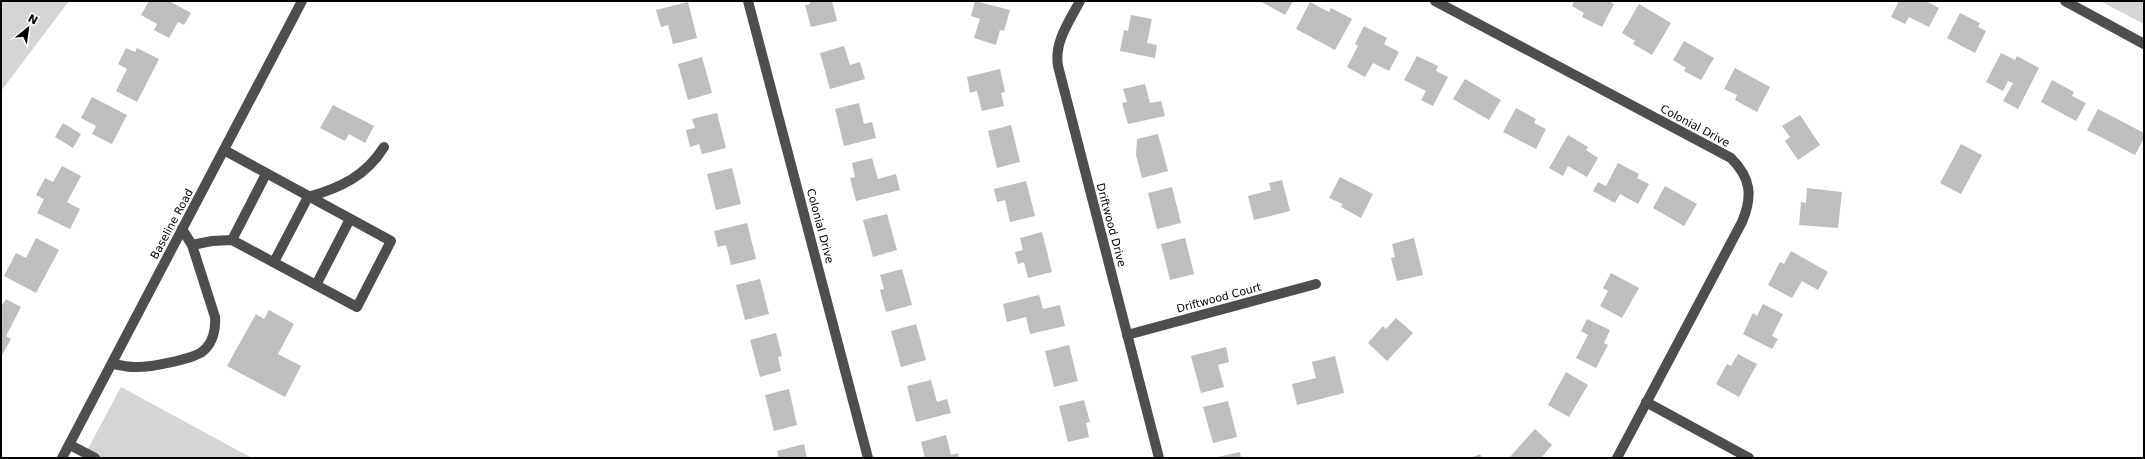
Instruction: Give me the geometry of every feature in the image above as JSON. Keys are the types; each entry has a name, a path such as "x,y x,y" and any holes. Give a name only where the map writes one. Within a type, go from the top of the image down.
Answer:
{"street":[{"name":"Baseline Road","path":"62,458 113,364 302,1"},
{"name":"Colonial Drive","path":"748,1 868,458"},
{"name":"Driftwood Drive","path":"1080,1 1058,44 1056,56 1159,458"},
{"name":"Colonial Drive","path":"1435,1 1731,158 1743,173 1750,194 1748,208 1742,222 1617,458"},
{"path":"2065,1 2144,44"},
{"path":"274,262 308,197 331,191 348,183 375,162 384,147"},
{"path":"192,245 212,240 232,240 357,307 391,242 224,150"},
{"path":"232,240 266,174"},
{"path":"316,285 350,219"},
{"path":"113,364 135,368 153,366 202,352 207,347 215,331 215,317 192,245 182,229"},
{"name":"Driftwood Court","path":"1127,335 1316,284"},
{"path":"1646,402 1750,458"},
{"path":"70,445 94,458"}],"shaded area":[{"path":"1,1 69,1 1,91"},
{"path":"2100,1 2144,1 2144,24"},
{"path":"121,387 252,458 83,458"}],"building":[{"path":"149,1 169,1 191,13 184,25 178,22 169,38 154,30 157,24 141,15"},
{"path":"809,1 832,1 837,21 811,27 805,5 810,4"},
{"path":"975,1 1010,10 1004,31 1000,30 996,45 974,38 980,19 971,16"},
{"path":"1260,1 1293,1 1285,15"},
{"path":"1574,1 1609,1 1614,4 1602,27 1582,17 1584,13 1572,6"},
{"path":"1899,1 1926,1 1939,8 1929,27 1909,17 1905,24 1891,17"},
{"path":"688,2 697,38 673,44 668,25 661,27 656,10"},
{"path":"1310,2 1329,12 1331,8 1352,19 1335,50 1296,29"},
{"path":"1639,4 1671,23 1652,55 1633,44 1635,41 1622,33"},
{"path":"1960,13 1980,23 1978,27 1986,31 1975,53 1947,38"},
{"path":"1131,15 1152,19 1147,43 1157,45 1155,58 1120,51 1124,30 1128,31"},
{"path":"1364,26 1387,38 1384,44 1399,52 1389,71 1373,63 1365,77 1347,67 1358,46 1355,44"},
{"path":"1684,41 1714,58 1701,80 1684,71 1686,68 1673,60"},
{"path":"844,46 850,65 860,62 865,79 830,89 820,53"},
{"path":"126,48 135,52 137,48 159,59 137,102 116,91 127,69 118,64"},
{"path":"2001,53 2015,60 2017,56 2039,68 2018,109 2003,101 2013,83 2008,81 2003,91 1986,82"},
{"path":"1417,56 1438,66 1436,71 1448,77 1433,106 1421,100 1426,91 1404,80"},
{"path":"702,57 712,93 688,100 678,64"},
{"path":"1735,68 1770,87 1757,112 1735,100 1737,95 1724,89"},
{"path":"1000,69 1005,92 1001,93 1004,106 982,111 977,91 970,93 967,77"},
{"path":"1465,79 1501,100 1489,120 1453,99"},
{"path":"2052,80 2074,92 2072,96 2086,103 2076,121 2041,102"},
{"path":"1145,84 1150,103 1161,101 1165,116 1128,124 1122,103 1127,102 1123,89"},
{"path":"92,97 127,115 112,144 92,134 96,126 81,118"},
{"path":"859,103 864,124 872,122 876,138 844,146 835,109"},
{"path":"333,105 374,126 365,143 349,134 345,141 320,128"},
{"path":"1516,108 1536,119 1534,123 1546,129 1536,149 1503,132"},
{"path":"2098,109 2144,133 2144,138 2135,155 2087,130"},
{"path":"717,113 726,148 702,154 699,144 690,147 686,130 695,128 692,119"},
{"path":"1800,115 1820,145 1798,160 1785,141 1790,137 1782,126"},
{"path":"63,123 81,134 73,148 55,137"},
{"path":"1011,125 1020,162 997,168 988,131"},
{"path":"1158,134 1168,171 1142,178 1136,155 1137,139"},
{"path":"1568,135 1588,147 1586,150 1598,158 1587,177 1568,166 1563,176 1549,168"},
{"path":"1961,144 1982,155 1961,194 1940,183"},
{"path":"872,158 878,179 896,174 900,190 856,201 850,178 855,177 852,163"},
{"path":"1618,163 1639,174 1637,178 1649,184 1638,204 1620,194 1615,203 1593,191 1598,182 1606,186"},
{"path":"62,166 81,176 67,202 80,209 70,229 37,213 44,199 36,195 45,178 53,182"},
{"path":"732,168 741,204 716,210 707,174"},
{"path":"1340,177 1373,194 1361,218 1341,207 1343,204 1329,198"},
{"path":"1282,180 1290,211 1254,220 1248,196 1271,190 1269,183"},
{"path":"1026,181 1035,216 1010,222 1005,200 997,202 994,189"},
{"path":"1665,186 1697,204 1684,226 1653,208"},
{"path":"1172,187 1181,223 1157,229 1148,193"},
{"path":"1807,188 1842,192 1838,228 1799,225 1801,202 1806,203"},
{"path":"887,214 897,250 873,257 863,220"},
{"path":"747,223 756,259 731,265 726,245 718,247 714,231"},
{"path":"1042,232 1052,272 1028,278 1024,262 1018,264 1015,252 1023,250 1020,238"},
{"path":"36,238 59,250 36,293 4,276 16,253 26,258"},
{"path":"1185,238 1194,274 1170,280 1161,244"},
{"path":"1414,238 1423,275 1397,281 1391,258 1395,257 1392,244"},
{"path":"1791,251 1828,272 1818,290 1802,281 1792,298 1768,285 1780,262 1784,264"},
{"path":"902,269 912,305 886,312 880,290 884,289 880,275"},
{"path":"1611,273 1639,288 1622,318 1600,306 1608,291 1603,288"},
{"path":"760,279 769,314 745,320 736,285"},
{"path":"1039,295 1043,309 1060,305 1065,326 1030,334 1026,317 1007,322 1003,304"},
{"path":"6,299 21,307 6,336 11,339 1,357 1,307"},
{"path":"1763,304 1783,314 1772,336 1778,339 1772,349 1743,334 1753,313 1757,316"},
{"path":"269,310 294,324 278,354 301,366 285,397 227,366 256,314 264,319"},
{"path":"1396,318 1413,333 1387,361 1368,343 1383,326 1386,329"},
{"path":"1587,319 1610,330 1604,343 1608,345 1596,368 1576,358 1588,335 1581,331"},
{"path":"916,324 926,360 901,367 891,331"},
{"path":"776,333 782,356 778,357 781,371 760,377 750,340"},
{"path":"1069,345 1078,381 1054,387 1045,351"},
{"path":"1226,347 1229,362 1218,365 1224,387 1201,393 1191,356"},
{"path":"1738,354 1757,364 1739,397 1716,384 1727,364 1731,366"},
{"path":"1335,356 1344,393 1297,405 1292,384 1316,378 1312,362"},
{"path":"1566,372 1588,385 1569,417 1548,405"},
{"path":"931,380 937,402 947,399 951,413 916,422 907,386"},
{"path":"789,389 797,425 774,431 765,395"},
{"path":"1084,400 1090,422 1086,423 1089,437 1068,442 1059,406"},
{"path":"1228,401 1237,437 1213,443 1203,407"},
{"path":"1535,429 1552,445 1541,458 1509,458"},
{"path":"946,435 951,455 958,453 959,458 925,458 921,442"},
{"path":"804,444 807,458 779,458 777,451"},
{"path":"1240,452 1241,458 1218,458 1218,457"},
{"path":"1480,454 1482,458 1471,458"}]}
